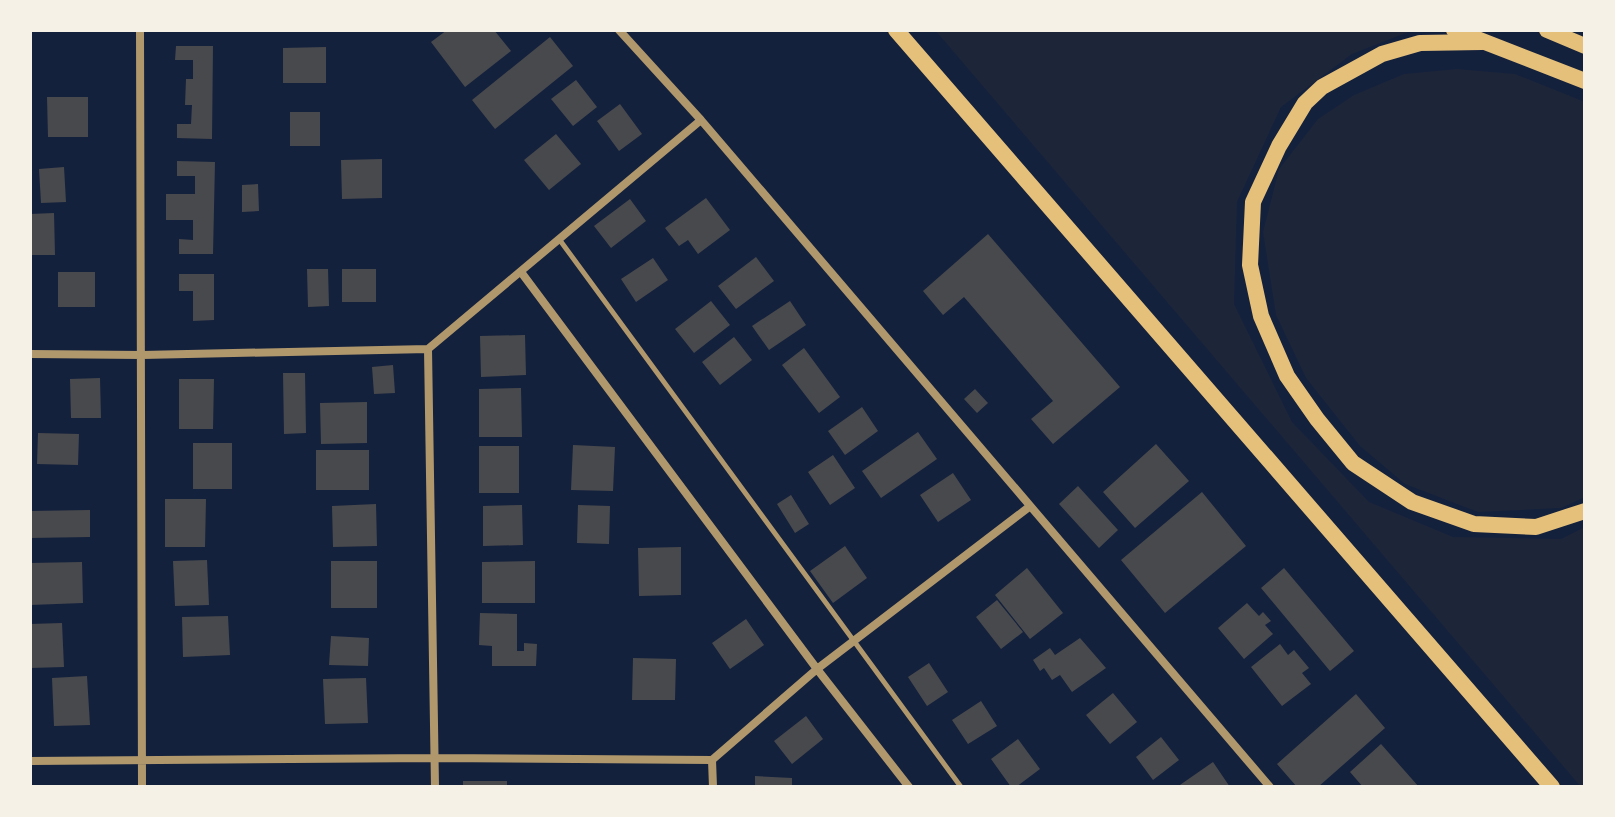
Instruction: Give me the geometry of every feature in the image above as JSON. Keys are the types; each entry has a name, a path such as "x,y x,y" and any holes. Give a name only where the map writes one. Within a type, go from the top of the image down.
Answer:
{"main road":[{"path":"896,30 1552,787"},
{"path":"1454,30 1579,79"},
{"path":"1547,30 1584,45"},
{"path":"1482,42 1420,43 1382,54 1322,87 1305,103 1279,146 1253,202 1250,265 1261,316 1287,376 1317,419 1353,463 1412,502 1474,524 1536,527 1585,511"}],"street":[{"path":"140,30 142,787"},
{"path":"619,30 701,120 1270,787"},
{"path":"30,354 142,355 428,349 701,120"},
{"path":"521,272 817,669 909,787"},
{"path":"428,349 435,787"},
{"path":"30,761 436,758 712,760 817,669 1029,507"},
{"path":"712,760 713,787"}],"lane":[{"path":"558,239 961,787"}],"shaded area":[{"path":"935,30 1411,31 1352,54 1281,107 1237,202 1234,304 1292,422 1369,502 1453,537 1561,539 1585,527 1585,787 1581,787"},
{"path":"1457,69 1515,74 1585,102 1585,497 1561,508 1478,512 1405,484 1360,446 1306,378 1276,315 1263,232 1279,169 1318,119 1354,95 1404,74"}],"building":[{"path":"447,30 494,30 511,51 465,87 431,42"},
{"path":"550,37 573,66 495,129 472,100"},
{"path":"176,46 213,46 212,139 177,138 177,124 191,124 192,105 185,105 186,79 193,79 193,60 175,60"},
{"path":"326,47 326,83 283,83 283,48"},
{"path":"576,80 597,107 573,126 551,99"},
{"path":"47,97 88,97 88,137 48,137"},
{"path":"620,104 642,134 619,151 597,121"},
{"path":"290,112 320,112 320,146 290,146"},
{"path":"556,134 581,164 549,190 524,160"},
{"path":"382,159 382,198 342,199 341,160"},
{"path":"177,161 215,162 213,254 179,254 179,239 193,240 193,220 166,220 166,194 195,194 195,176 177,176"},
{"path":"64,167 66,202 41,203 39,169"},
{"path":"258,184 259,211 242,212 242,185"},
{"path":"706,198 730,230 698,254 688,240 679,246 665,228"},
{"path":"630,199 646,221 611,248 594,226"},
{"path":"54,213 55,255 30,255 30,214"},
{"path":"988,234 1120,387 1053,444 1031,419 1053,401 964,297 943,315 923,291"},
{"path":"756,257 774,281 736,309 718,286"},
{"path":"653,258 668,280 636,302 621,279"},
{"path":"307,269 328,269 329,306 308,307"},
{"path":"342,269 376,269 376,302 342,302"},
{"path":"58,272 95,272 95,307 58,307"},
{"path":"179,274 214,274 214,320 193,321 193,291 179,291"},
{"path":"711,301 730,325 694,353 675,329"},
{"path":"790,301 806,325 769,350 752,326"},
{"path":"525,335 526,375 481,377 480,336"},
{"path":"734,337 752,360 720,385 702,362"},
{"path":"804,348 840,397 819,413 782,365"},
{"path":"393,365 395,393 374,394 372,367"},
{"path":"283,373 305,373 306,433 284,434"},
{"path":"100,378 101,418 71,418 70,379"},
{"path":"179,379 214,379 213,429 179,429"},
{"path":"521,388 522,437 479,437 479,389"},
{"path":"975,389 988,403 977,413 964,399"},
{"path":"367,402 367,443 321,444 320,403"},
{"path":"862,407 878,431 845,455 828,431"},
{"path":"918,432 937,459 881,498 862,471"},
{"path":"38,433 79,434 78,465 37,464"},
{"path":"193,443 232,443 232,489 193,489"},
{"path":"1156,444 1189,481 1135,528 1103,492"},
{"path":"573,445 615,447 613,491 571,490"},
{"path":"479,446 519,446 519,493 479,493"},
{"path":"316,450 369,450 369,490 316,490"},
{"path":"833,455 855,488 830,505 808,472"},
{"path":"953,473 971,500 938,522 920,495"},
{"path":"1078,486 1118,530 1099,548 1059,504"},
{"path":"1202,492 1246,546 1165,613 1121,560"},
{"path":"791,495 809,524 795,533 777,504"},
{"path":"165,499 206,499 205,547 165,547"},
{"path":"376,504 377,546 333,547 332,506"},
{"path":"522,505 523,545 483,546 483,506"},
{"path":"578,505 610,506 609,544 577,543"},
{"path":"90,510 90,537 30,538 30,511"},
{"path":"845,546 867,578 833,603 810,571"},
{"path":"681,547 681,595 639,596 638,548"},
{"path":"207,560 209,605 175,606 173,561"},
{"path":"331,561 377,561 377,608 331,608"},
{"path":"535,561 535,603 482,603 482,562"},
{"path":"82,562 83,603 30,605 30,563"},
{"path":"1027,568 1063,613 1030,639 995,595"},
{"path":"1284,568 1354,651 1330,671 1261,588"},
{"path":"997,600 1023,632 1001,649 976,617"},
{"path":"1247,603 1259,616 1263,612 1271,621 1265,625 1273,634 1244,659 1218,628"},
{"path":"480,613 517,614 517,651 524,651 524,643 537,644 536,666 492,666 492,646 479,645"},
{"path":"228,616 230,655 183,657 182,617"},
{"path":"746,619 764,645 730,669 712,643"},
{"path":"62,623 64,667 30,668 30,624"},
{"path":"331,636 369,638 368,666 329,665"},
{"path":"1080,638 1106,668 1072,692 1060,675 1052,680 1044,668 1040,671 1033,660 1050,648 1055,655"},
{"path":"1280,644 1288,655 1294,650 1309,668 1302,673 1311,684 1282,706 1251,667"},
{"path":"633,658 676,659 675,700 632,700"},
{"path":"929,663 948,692 927,706 908,677"},
{"path":"87,676 90,725 54,726 52,678"},
{"path":"366,678 368,723 325,724 323,679"},
{"path":"1113,693 1137,722 1110,744 1086,715"},
{"path":"1356,694 1385,728 1318,787 1297,787 1277,764"},
{"path":"981,701 997,726 968,744 952,720"},
{"path":"806,716 823,739 792,764 774,741"},
{"path":"1161,737 1179,760 1153,780 1136,757"},
{"path":"1018,739 1040,769 1016,787 1011,787 991,759"},
{"path":"1381,744 1419,787 1363,787 1350,772"},
{"path":"1213,762 1230,787 1177,787"},
{"path":"755,776 792,778 792,787 755,787"},
{"path":"463,781 507,781 507,787 463,787"}]}
